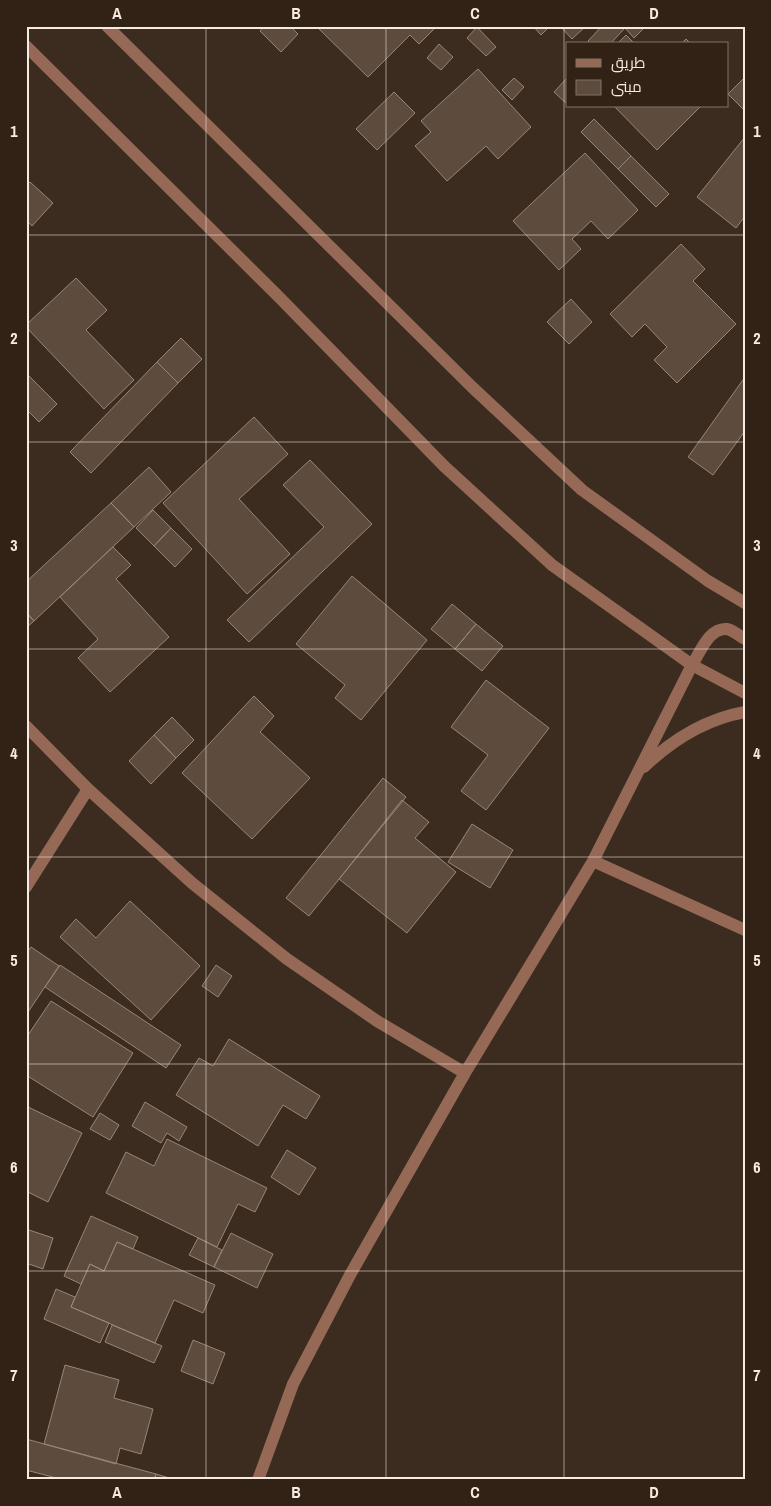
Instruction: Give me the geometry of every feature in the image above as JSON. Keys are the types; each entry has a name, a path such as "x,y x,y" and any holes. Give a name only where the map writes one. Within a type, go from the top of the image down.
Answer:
{"street":[{"path":"107,26 472,387 582,490 708,581 745,603"},
{"path":"26,46 279,297 444,466 552,565 692,665 745,693"},
{"path":"258,1480 292,1384 350,1275 465,1072 593,860 692,665 711,635 719,630 728,629 745,638"},
{"path":"637,774 659,753 684,735 712,721 745,712"},
{"path":"26,726 88,789 192,883 287,958 377,1021 465,1072"},
{"path":"26,887 88,789"},
{"path":"593,860 745,930"}],"building":[{"path":"264,26 290,26 298,34 281,52 260,31"},
{"path":"437,26 419,44 410,35 368,77 317,27"},
{"path":"533,26 550,26 541,35"},
{"path":"560,26 586,26 572,39"},
{"path":"602,26 646,26 634,38 625,28 612,42 588,41"},
{"path":"477,27 496,47 486,56 467,38"},
{"path":"626,35 633,42 619,42"},
{"path":"439,44 453,57 441,70 427,58"},
{"path":"478,69 531,127 498,159 486,146 447,181 415,146 431,132 421,121"},
{"path":"745,77 745,111 728,94"},
{"path":"514,78 524,87 512,100 502,90"},
{"path":"566,79 566,103 554,92"},
{"path":"394,92 415,113 377,150 356,129"},
{"path":"616,108 699,108 657,150"},
{"path":"594,119 631,156 618,169 581,132"},
{"path":"745,137 745,216 736,228 697,197"},
{"path":"585,153 638,210 608,239 591,221 572,239 581,249 559,270 513,221"},
{"path":"631,156 669,194 656,207 618,169"},
{"path":"30,182 53,203 32,226 26,220 26,186"},
{"path":"681,244 705,269 693,281 736,324 677,383 654,360 667,347 645,324 632,337 610,314"},
{"path":"76,278 107,310 86,330 134,380 104,409 26,327"},
{"path":"571,299 592,322 569,344 547,322"},
{"path":"181,338 202,359 178,383 157,362"},
{"path":"157,362 178,383 91,473 70,452"},
{"path":"26,373 57,404 39,422 26,409"},
{"path":"745,377 745,431 713,475 688,457"},
{"path":"254,417 288,454 239,499 290,554 247,594 163,503"},
{"path":"310,460 372,524 249,642 227,620 324,527 283,485"},
{"path":"149,467 171,492 134,527 111,503"},
{"path":"111,503 134,527 34,621 26,612 26,582"},
{"path":"153,510 171,528 154,546 136,528"},
{"path":"171,528 192,549 175,567 154,546"},
{"path":"113,547 131,565 116,579 169,637 110,692 78,658 98,639 60,597"},
{"path":"352,576 427,640 361,720 335,698 345,685 296,644"},
{"path":"452,604 476,624 455,649 431,629"},
{"path":"26,612 34,621 26,628"},
{"path":"476,624 503,646 482,671 455,649"},
{"path":"486,680 549,728 486,810 461,791 488,755 451,727"},
{"path":"254,696 274,716 260,732 310,778 252,839 182,773"},
{"path":"172,717 194,740 176,758 154,735"},
{"path":"154,735 176,758 151,784 129,761"},
{"path":"383,778 406,797 309,916 286,898"},
{"path":"402,800 429,822 415,838 456,872 407,933 339,879"},
{"path":"472,824 513,850 490,888 448,862"},
{"path":"130,901 200,966 151,1020 60,937 76,919 96,938"},
{"path":"31,947 59,966 26,1015 26,954"},
{"path":"60,965 181,1045 166,1068 45,987"},
{"path":"216,965 232,976 218,997 202,986"},
{"path":"51,1001 133,1053 93,1117 26,1075 26,1038"},
{"path":"229,1039 320,1096 306,1119 283,1105 258,1146 176,1095 199,1058 213,1066"},
{"path":"145,1102 187,1127 179,1141 167,1133 161,1143 132,1126"},
{"path":"26,1106 82,1133 48,1202 26,1191"},
{"path":"100,1113 119,1125 110,1140 90,1129"},
{"path":"167,1139 267,1188 255,1212 238,1204 217,1247 106,1193 126,1152 154,1166"},
{"path":"287,1150 316,1168 299,1195 271,1177"},
{"path":"91,1216 138,1237 133,1249 117,1242 104,1271 90,1264 81,1284 64,1276"},
{"path":"26,1229 53,1238 43,1269 26,1263"},
{"path":"231,1233 273,1254 257,1288 214,1267"},
{"path":"198,1238 222,1250 214,1267 189,1255"},
{"path":"117,1242 215,1285 203,1313 174,1300 155,1343 71,1307 90,1264 104,1271"},
{"path":"56,1289 75,1297 71,1307 109,1323 100,1343 44,1319"},
{"path":"112,1325 162,1346 154,1363 105,1342"},
{"path":"193,1340 225,1353 213,1384 181,1371"},
{"path":"65,1365 119,1380 114,1398 153,1409 141,1454 120,1448 116,1464 44,1444"},
{"path":"26,1439 156,1474 154,1480 64,1480 26,1470"},
{"path":"156,1474 176,1480 154,1480"}]}
